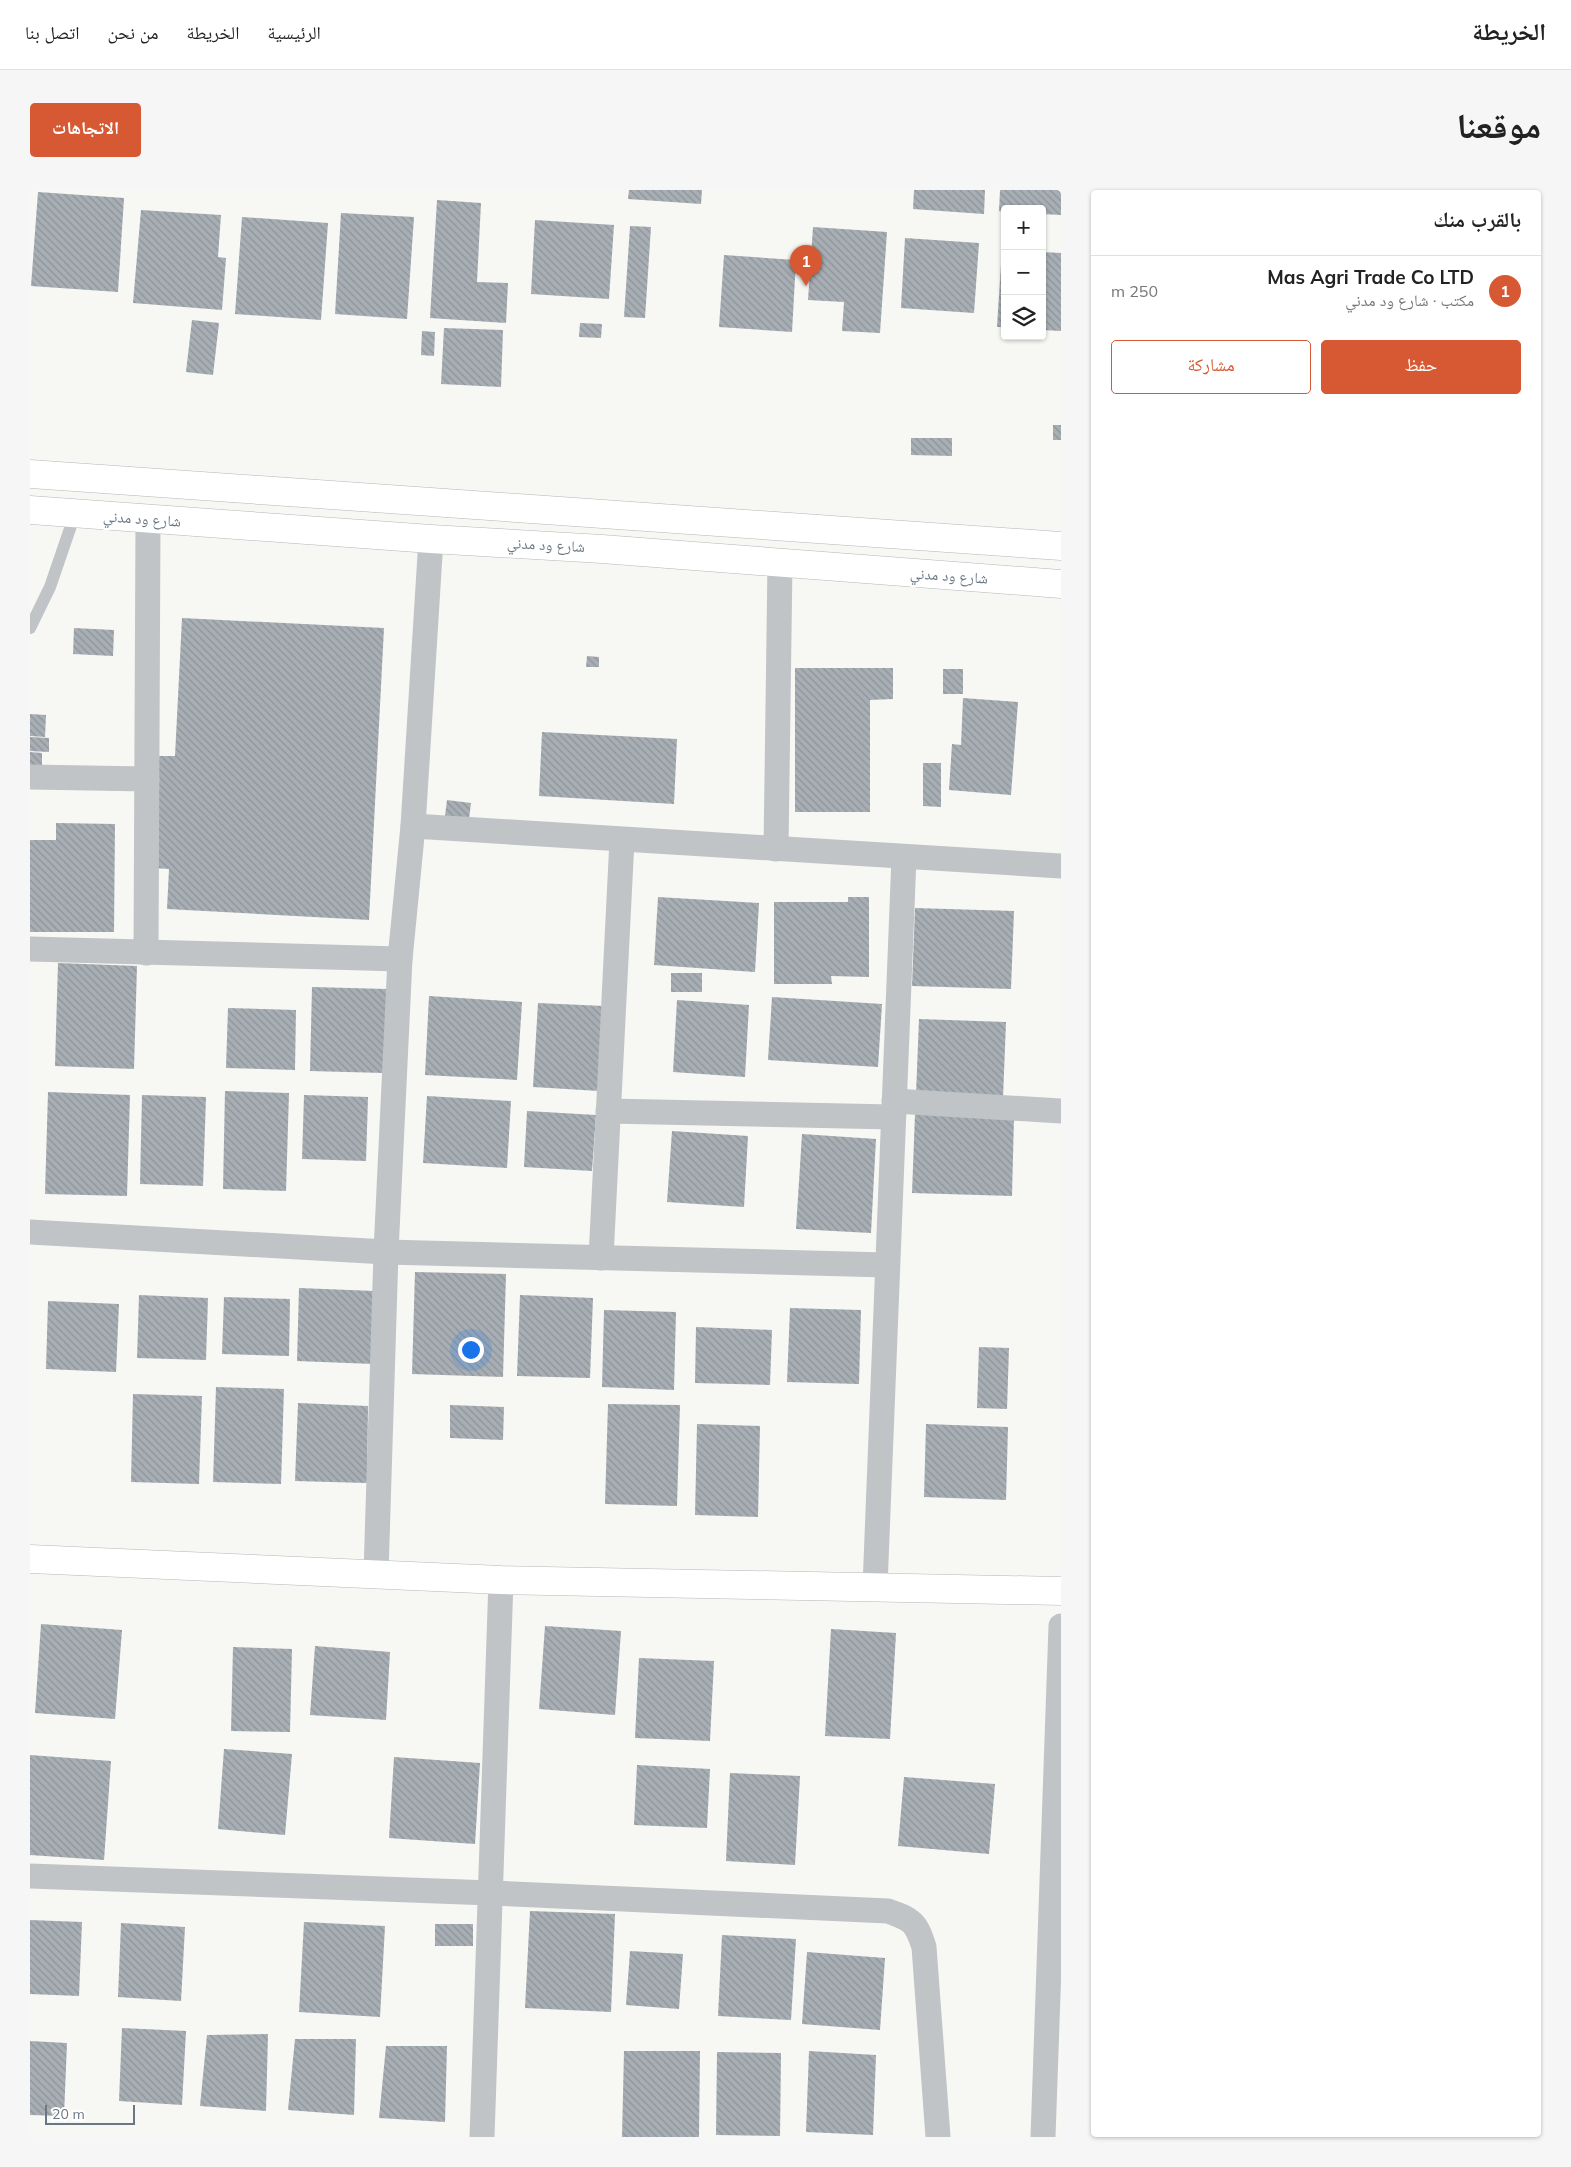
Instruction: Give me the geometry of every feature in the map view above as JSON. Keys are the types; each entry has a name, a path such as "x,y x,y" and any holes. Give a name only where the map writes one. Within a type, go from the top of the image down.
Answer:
{"main road":[{"path":"30,474 1061,546"},
{"name":"شارع ود مدني","path":"30,510 432,539 602,549 1061,584"},
{"path":"30,1559 501,1580 1061,1591"}],"street":[{"path":"146,953 148,519"},
{"path":"376,1574 386,1252 400,959 413,826 432,539"},
{"path":"776,849 780,564"},
{"path":"30,777 147,779"},
{"path":"413,826 1061,866"},
{"path":"601,1258 622,840"},
{"path":"876,1587 904,857"},
{"path":"30,948 146,953 400,959"},
{"path":"608,1111 894,1109 1061,1111"},
{"path":"30,1232 386,1252 887,1265"},
{"path":"482,2137 501,1580"},
{"path":"1043,2137 1061,1626"},
{"path":"30,1876 491,1893 888,1911 905,1918 917,1927 924,1947 938,2137"}],"lane":[{"path":"30,628 50,587 75,514"}],"building":[{"path":"629,190 702,190 701,204 628,199"},
{"path":"914,190 985,190 984,214 913,209"},
{"path":"1000,190 1061,190 1061,215 1046,214 1046,205 1001,205 1001,211 999,211"},
{"path":"38,192 124,198 118,292 31,286"},
{"path":"437,200 481,203 477,282 508,283 506,323 430,318"},
{"path":"141,210 221,215 218,257 226,258 222,310 133,303"},
{"path":"341,213 414,217 407,319 335,314"},
{"path":"242,217 328,223 321,320 235,314"},
{"path":"535,220 614,225 609,299 531,294"},
{"path":"630,226 651,227 645,318 624,317"},
{"path":"813,227 887,232 880,333 842,331 844,302 808,300"},
{"path":"905,238 979,243 974,313 901,308"},
{"path":"1046,252 1061,253 1061,331 1046,330"},
{"path":"724,255 796,260 792,332 719,327"},
{"path":"1001,265 1001,327 997,327"},
{"path":"192,320 219,323 213,375 186,372"},
{"path":"580,323 602,324 601,338 579,337"},
{"path":"444,328 503,330 501,387 441,384"},
{"path":"422,331 435,332 434,356 421,355"},
{"path":"1053,425 1061,425 1061,440 1053,440"},
{"path":"911,438 952,438 952,456 911,455"},
{"path":"182,618 384,628 369,920 167,909 169,869 153,868 159,756 175,756"},
{"path":"74,628 114,630 113,656 73,654"},
{"path":"587,656 599,657 599,667 586,667"},
{"path":"795,668 893,668 893,699 870,700 870,812 795,812"},
{"path":"943,669 963,669 963,694 943,694"},
{"path":"963,698 1018,702 1011,795 949,790 952,744 961,745"},
{"path":"30,714 46,715 45,737 30,736"},
{"path":"542,732 677,739 674,804 539,796"},
{"path":"30,737 49,738 49,752 30,751"},
{"path":"30,752 42,753 42,768 30,768"},
{"path":"923,763 941,763 941,807 923,806"},
{"path":"447,800 471,803 469,819 445,816"},
{"path":"56,823 115,824 114,932 30,932 30,840 56,840"},
{"path":"658,897 759,903 755,972 654,965"},
{"path":"848,897 869,897 869,977 831,976 832,984 774,984 774,902 848,902"},
{"path":"915,908 1014,911 1011,989 912,986"},
{"path":"58,963 137,966 134,1069 55,1066"},
{"path":"671,973 702,973 702,992 671,992"},
{"path":"312,987 387,989 384,1073 310,1071"},
{"path":"429,996 522,1002 517,1080 425,1075"},
{"path":"772,997 882,1004 878,1067 768,1060"},
{"path":"677,1000 749,1005 745,1077 673,1072"},
{"path":"538,1003 604,1006 599,1091 533,1087"},
{"path":"228,1008 296,1010 295,1070 226,1068"},
{"path":"919,1019 1006,1022 1003,1098 916,1094"},
{"path":"225,1091 289,1093 286,1191 223,1189"},
{"path":"48,1092 130,1095 127,1196 45,1194"},
{"path":"142,1095 206,1097 203,1186 140,1184"},
{"path":"304,1095 368,1097 366,1161 302,1159"},
{"path":"427,1096 511,1101 507,1168 423,1163"},
{"path":"527,1111 596,1115 592,1171 524,1167"},
{"path":"915,1114 1014,1117 1012,1196 912,1193"},
{"path":"672,1131 748,1136 744,1207 667,1202"},
{"path":"802,1134 876,1139 871,1233 796,1229"},
{"path":"415,1272 506,1274 503,1377 412,1374"},
{"path":"299,1288 375,1291 373,1364 297,1361"},
{"path":"139,1295 208,1298 206,1360 137,1358"},
{"path":"520,1295 593,1298 590,1378 517,1376"},
{"path":"224,1297 290,1299 289,1356 222,1354"},
{"path":"48,1301 119,1304 116,1372 46,1369"},
{"path":"790,1308 861,1310 859,1384 787,1382"},
{"path":"604,1310 676,1312 674,1390 602,1387"},
{"path":"696,1327 772,1330 770,1385 695,1383"},
{"path":"979,1347 1009,1348 1007,1409 977,1408"},
{"path":"216,1387 284,1389 281,1484 213,1482"},
{"path":"133,1394 202,1396 199,1484 131,1482"},
{"path":"298,1403 368,1406 367,1483 295,1481"},
{"path":"608,1404 680,1405 677,1506 605,1504"},
{"path":"450,1405 504,1407 503,1440 450,1438"},
{"path":"697,1424 760,1426 758,1517 695,1515"},
{"path":"926,1424 1008,1427 1006,1500 924,1497"},
{"path":"41,1624 122,1630 115,1719 35,1713"},
{"path":"545,1626 621,1631 615,1715 539,1709"},
{"path":"831,1629 896,1633 890,1739 825,1736"},
{"path":"315,1646 390,1652 386,1720 310,1715"},
{"path":"233,1647 292,1649 290,1732 231,1731"},
{"path":"639,1658 714,1661 710,1741 635,1738"},
{"path":"224,1749 292,1754 285,1835 218,1829"},
{"path":"30,1755 111,1761 104,1860 30,1855"},
{"path":"394,1757 480,1763 475,1844 389,1838"},
{"path":"637,1765 710,1769 707,1828 634,1825"},
{"path":"730,1773 800,1776 795,1865 726,1861"},
{"path":"904,1777 995,1784 989,1854 898,1846"},
{"path":"530,1911 615,1914 611,2012 525,2008"},
{"path":"30,1920 82,1922 79,1996 30,1994"},
{"path":"304,1922 385,1926 380,2017 299,2012"},
{"path":"121,1923 185,1927 181,2001 118,1997"},
{"path":"435,1924 473,1924 473,1946 435,1946"},
{"path":"722,1935 796,1939 791,2020 718,2016"},
{"path":"630,1951 683,1954 679,2009 626,2005"},
{"path":"807,1952 885,1958 880,2030 802,2024"},
{"path":"122,2028 186,2031 182,2105 119,2101"},
{"path":"268,2034 266,2111 200,2106 207,2035"},
{"path":"295,2039 356,2039 354,2115 288,2110"},
{"path":"30,2041 67,2043 64,2116 30,2115"},
{"path":"386,2046 447,2046 445,2122 379,2118"},
{"path":"624,2051 700,2051 699,2137 622,2137"},
{"path":"809,2051 876,2055 873,2135 806,2132"},
{"path":"717,2052 781,2053 780,2136 716,2135"}],"place":[{"name":"Mas Agri Trade Co LTD","path":"806,286"}]}
